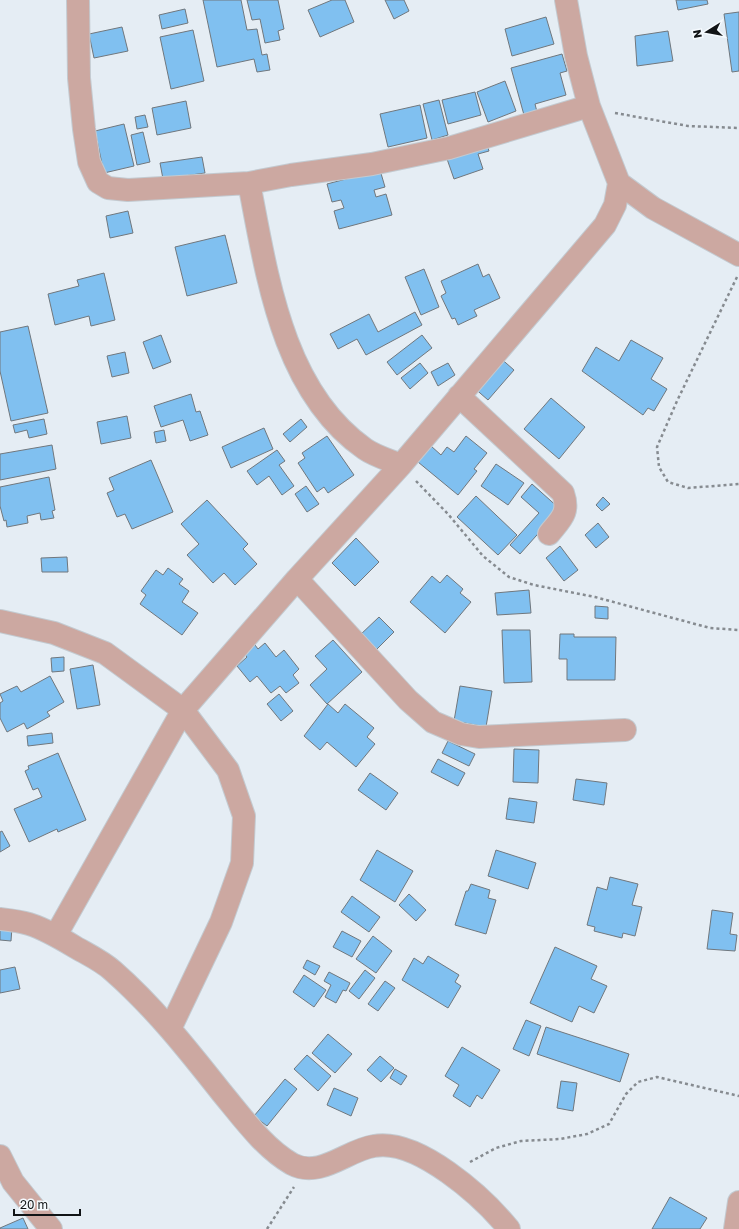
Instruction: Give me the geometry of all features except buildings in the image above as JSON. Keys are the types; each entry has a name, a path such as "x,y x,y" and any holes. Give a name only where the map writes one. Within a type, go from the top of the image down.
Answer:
{"street":[{"path":"78,0 79,78 83,122 89,162 98,182 108,188 128,190 249,183 291,175 372,164 449,148 589,106"},
{"path":"566,0 576,56 589,106 620,183 653,208 739,255"},
{"path":"249,183 279,318 295,362 318,403 339,428 366,449 401,465"},
{"path":"56,935 183,710 297,579 401,465 605,225 615,205 620,183"},
{"path":"459,396 562,493 567,504 566,510 549,534"},
{"path":"297,579 408,700 433,722 448,730 479,737 625,730"},
{"path":"0,621 54,633 105,652 183,710 228,770 244,816 242,863 221,922 170,1029"},
{"path":"0,919 28,924 56,935 112,969 170,1029 234,1107 268,1145 292,1164 307,1168 325,1166 373,1146 393,1145 412,1152 451,1173 509,1229"},
{"path":"0,1156 13,1182 51,1229"},
{"path":"735,1229 739,1202"}],"path":[{"path":"589,106 636,118 688,126 739,128"},
{"path":"739,273 677,401 657,446 659,467 668,482 688,488 739,484"},
{"path":"401,465 448,514 483,556 509,577 534,585 595,597 710,628 739,630"},
{"path":"451,1173 496,1148 521,1141 560,1139 587,1134 609,1124 626,1094 638,1082 657,1077 739,1096"},
{"path":"267,1229 307,1168"}]}
